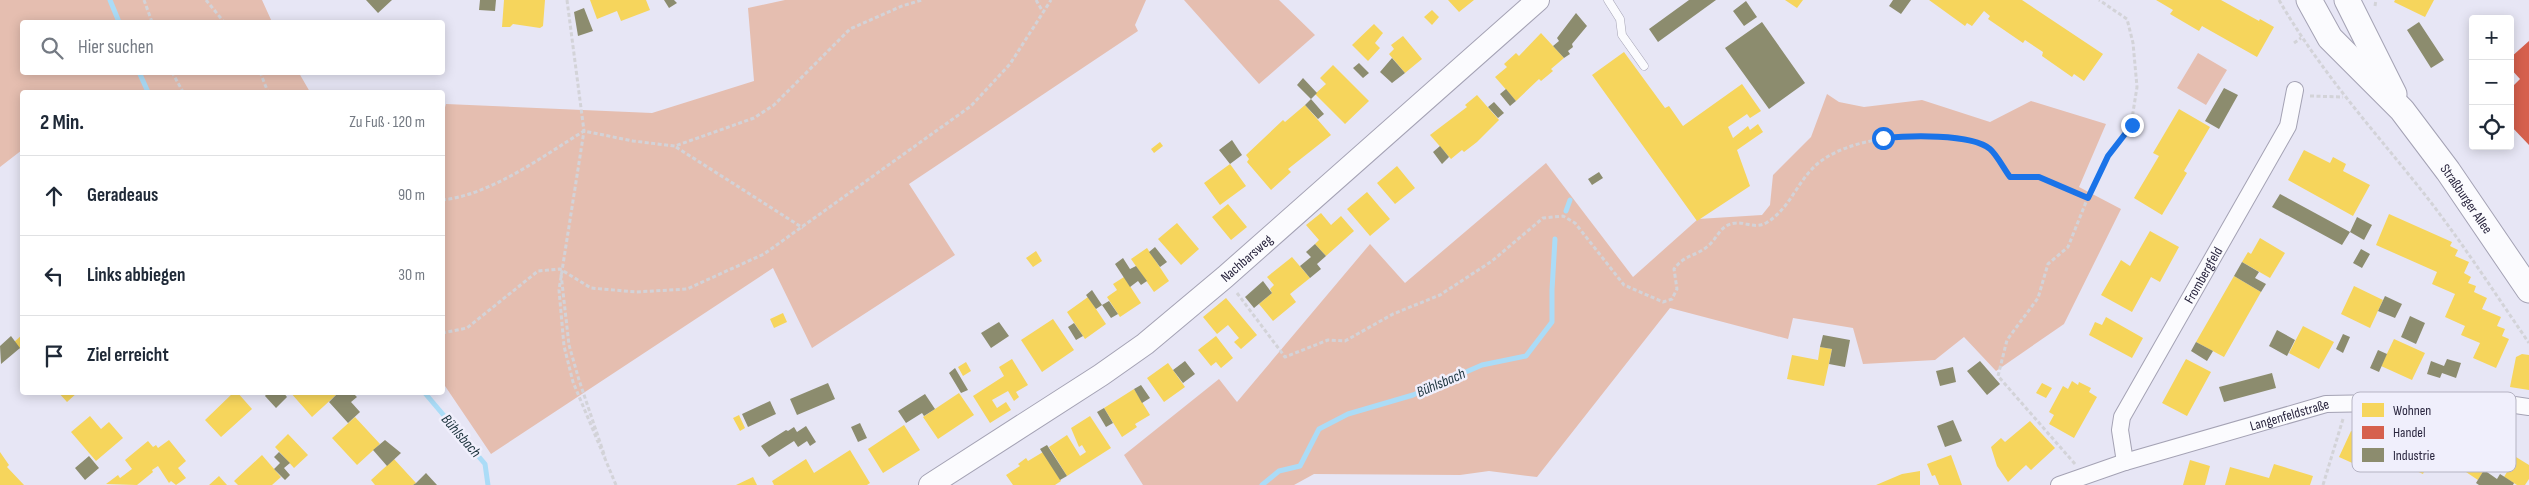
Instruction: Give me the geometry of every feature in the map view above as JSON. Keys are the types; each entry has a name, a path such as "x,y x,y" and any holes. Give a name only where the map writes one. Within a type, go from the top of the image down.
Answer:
{"main road":[{"name":"Straßburger Allee","path":"2309,0 2330,38 2402,110 2448,172 2529,290"},
{"name":"Straßburger Allee","path":"2347,0 2402,110"}],"street":[{"name":"Nachbarsweg","path":"930,485 1101,375 1145,344 1225,277 1538,0"},
{"name":"Frombergfeld","path":"2125,462 2120,430 2122,417 2288,126 2295,90"},
{"name":"Langenfeldstraße","path":"2059,485 2125,462 2303,409 2326,404 2352,403"},
{"name":"Langenfeldstraße","path":"2516,406 2529,408"}],"lane":[{"path":"1608,0 1620,19 1622,35 1644,66"}],"path":[{"path":"144,0 151,20"},
{"path":"206,0 222,20"},
{"path":"567,0 584,131 558,290 564,346 573,382 616,485"},
{"path":"675,146 754,118 774,105 850,29 902,6 922,0"},
{"path":"1036,0 1043,12"},
{"path":"445,332 467,328 538,272 560,269 591,288 636,292 687,289 764,254 803,228 971,106 1010,64 1051,0"},
{"path":"2086,475 1998,376 2007,340 2038,298 2048,264 2068,247 2108,156 2132,125 2137,87 2133,43 2127,19 2099,0"},
{"path":"2279,0 2301,38 2344,97 2423,192 2529,343"},
{"path":"2375,6 2376,0"},
{"path":"2294,42 2301,38"},
{"path":"174,75 182,90"},
{"path":"261,75 267,90"},
{"path":"2295,90 2314,98 2344,97"},
{"path":"445,200 463,198 498,181 584,131 632,141 675,146 803,228"},
{"path":"1225,277 1285,357 1328,340 1345,341 1393,314 1440,295 1492,261 1543,218 1563,216 1575,223 1624,285 1663,302 1672,299 1677,289 1674,269 1682,259 1708,247 1725,226 1736,223 1755,226 1765,224 1787,206 1813,168 1838,152 1883,138 1920,135 1962,139 1989,148 2010,177 2039,177 2088,198"},
{"path":"560,269 570,344 579,380 606,460"},
{"path":"2323,485 2348,403"}],"shaded area":[{"path":"0,0 262,0 271,20 20,20 20,75 300,75 309,90 20,90 20,152 0,167"},
{"path":"785,0 1146,0 1135,25 1138,31 909,184 955,255 812,348 773,268 491,454 445,386 446,104 652,113 754,81 748,8"},
{"path":"1184,0 1279,0 1315,35 1259,84"},
{"path":"2198,53 2227,70 2206,105 2177,88"},
{"path":"1827,94 1839,102 1864,107 1922,100 1990,122 2031,101 2106,124 2079,187 2121,209 2064,324 1996,371 1964,337 1935,360 1863,364 1853,328 1793,318 1788,339 1670,308 1537,477 1489,471 1460,475 1314,474 1294,485 1143,485 1124,455 1219,379 1237,402 1370,244 1405,283 1546,163 1633,277 1698,219 1762,215 1770,205 1773,175 1811,137"}],"building: Wohnen":[{"path":"504,0 545,0 543,26 540,28 513,24 510,27 502,27"},
{"path":"590,0 646,0 650,10 621,21 617,11 597,19"},
{"path":"1448,0 1474,0 1459,12"},
{"path":"1785,0 1803,0 1797,8"},
{"path":"1929,0 2022,0 2103,54 2084,81 2074,74 2072,77 2042,56 2043,52 2025,40 2023,43 1988,19 1990,16 1984,11 1972,26 1967,23 1965,26"},
{"path":"2156,0 2221,0 2274,27 2257,57 2202,26 2199,31 2170,14 2173,10"},
{"path":"2395,0 2434,0 2425,17 2394,2"},
{"path":"1432,10 1439,17 1432,25 1424,17"},
{"path":"1374,24 1383,33 1375,43 1380,48 1368,61 1352,45"},
{"path":"1541,33 1564,58 1551,69 1553,71 1541,81 1539,79 1516,101 1495,77 1507,67 1504,64 1516,53 1519,56"},
{"path":"1403,36 1422,59 1405,73 1389,54 1394,49 1391,45"},
{"path":"1624,52 1665,108 1669,106 1683,126 1742,84 1761,111 1750,118 1747,114 1728,127 1733,138 1748,126 1750,130 1758,124 1763,132 1737,150 1750,186 1697,221 1592,75"},
{"path":"1333,65 1369,101 1345,124 1315,94 1326,84 1320,78"},
{"path":"1477,95 1499,120 1477,142 1464,152 1462,150 1451,159 1430,135 1467,107 1465,105"},
{"path":"1305,105 1331,135 1288,169 1291,172 1271,190 1247,162 1249,159 1246,155 1283,120 1285,122"},
{"path":"2179,109 2210,127 2184,171 2187,173 2162,215 2134,198 2159,156 2153,153"},
{"path":"1160,142 1163,146 1154,153 1151,149"},
{"path":"2304,150 2330,163 2333,157 2346,164 2343,171 2370,185 2353,216 2288,180"},
{"path":"1230,164 1246,186 1220,205 1204,183"},
{"path":"1397,166 1415,188 1395,204 1377,183"},
{"path":"1367,192 1390,219 1370,236 1347,209"},
{"path":"1228,204 1247,227 1231,240 1212,217"},
{"path":"1321,213 1331,225 1341,216 1354,231 1326,256 1315,244 1319,240 1306,225"},
{"path":"2389,214 2452,242 2450,246 2458,250 2455,256 2469,262 2464,273 2471,277 2468,283 2476,286 2474,292 2487,298 2482,309 2501,317 2497,326 2505,329 2502,336 2509,339 2496,368 2473,358 2480,343 2461,335 2465,326 2445,317 2455,294 2432,284 2437,272 2376,245"},
{"path":"1177,223 1199,249 1181,265 1158,239"},
{"path":"2150,231 2179,247 2160,282 2151,277 2132,312 2101,295 2121,260 2130,266"},
{"path":"2260,238 2285,253 2270,278 2242,262 2248,252 2251,254"},
{"path":"1147,248 1169,281 1154,292 1131,259"},
{"path":"1036,251 1042,261 1033,267 1026,258"},
{"path":"1292,257 1310,278 1290,294 1296,302 1273,321 1259,304 1272,293 1270,289 1274,285 1267,277"},
{"path":"2234,276 2261,292 2224,357 2196,342"},
{"path":"1124,277 1141,303 1120,317 1107,297 1117,290 1113,284"},
{"path":"2354,286 2383,300 2370,328 2341,314"},
{"path":"1088,297 1106,324 1085,339 1067,312"},
{"path":"1226,298 1257,335 1241,349 1234,342 1239,338 1228,325 1217,334 1203,317"},
{"path":"783,313 787,322 774,328 770,319"},
{"path":"2106,317 2143,338 2132,358 2089,335 2095,322 2102,325"},
{"path":"1053,319 1074,350 1042,372 1021,340"},
{"path":"2303,326 2334,342 2319,369 2289,353"},
{"path":"1216,336 1233,358 1221,368 1216,362 1211,366 1198,350"},
{"path":"20,337 20,349 14,342"},
{"path":"2394,339 2425,353 2412,380 2381,366"},
{"path":"1820,347 1832,349 1824,386 1787,379 1792,355 1818,360"},
{"path":"2522,354 2529,355 2529,390 2510,387 2516,357"},
{"path":"1012,359 1028,385 1016,392 1019,397 1014,401 1008,391 992,400 997,408 1006,402 1011,410 990,423 973,396 1004,376 999,367"},
{"path":"2186,359 2211,372 2187,416 2162,403"},
{"path":"966,362 971,371 963,376 958,367"},
{"path":"1168,363 1185,387 1164,402 1147,378"},
{"path":"2072,381 2078,385 2079,382 2091,388 2089,392 2097,397 2074,438 2049,424 2054,415 2049,412 2063,386 2068,389"},
{"path":"2042,383 2052,388 2046,398 2036,393"},
{"path":"1134,389 1150,415 1135,424 1137,427 1122,437 1104,408"},
{"path":"959,393 974,415 938,439 923,417"},
{"path":"61,395 75,395 67,402"},
{"path":"231,395 240,395 252,409 221,437 205,420"},
{"path":"293,395 336,395 312,417"},
{"path":"739,415 745,428 740,431 733,418"},
{"path":"90,416 101,429 109,422 123,438 96,461 71,432"},
{"path":"1090,416 1111,448 1067,476 1049,447 1067,435 1080,456 1086,452 1082,445 1079,447 1071,428"},
{"path":"355,417 380,444 357,465 332,438"},
{"path":"2030,421 2055,448 2031,470 2026,465 2008,482 1997,466 1991,447 2001,438 2005,442"},
{"path":"904,425 920,450 883,473 868,449"},
{"path":"2351,431 2352,431 2352,463 2339,457"},
{"path":"288,434 308,455 294,468 275,447"},
{"path":"169,440 186,461 178,468 186,478 176,485 171,481 169,483 158,466 137,485 106,484 118,475 120,478 132,469 125,460 148,441 153,447 156,445 158,448"},
{"path":"850,450 870,483 867,485 774,485 772,481 806,459 814,473"},
{"path":"0,452 9,465 7,467 24,485 0,485"},
{"path":"1043,452 1061,481 1055,485 1013,485 1006,475 1020,466 1018,464 1026,458 1028,461"},
{"path":"262,455 281,477 272,485 238,485 234,481"},
{"path":"1951,455 1962,485 1939,485 1935,475 1932,476 1927,464"},
{"path":"2516,457 2529,465 2529,479 2525,485 2517,485 2504,477 2507,472 2516,472"},
{"path":"394,459 416,483 413,485 375,485 371,480"},
{"path":"2190,460 2210,466 2205,485 2183,485"},
{"path":"2274,464 2313,476 2310,485 2225,485 2230,467 2269,478"},
{"path":"1920,471 1920,485 1876,485 1902,474"},
{"path":"2466,472 2483,472 2478,480"},
{"path":"219,476 227,485 209,485"},
{"path":"753,477 757,485 736,485"}],"building: Handel":[{"path":"2529,41 2529,145 2514,129 2514,85 2520,79 2514,72 2514,54"}],"building: Industrie":[{"path":"366,0 392,0 378,13"},
{"path":"480,0 496,0 495,11 479,10"},
{"path":"664,0 674,0 677,3 669,8"},
{"path":"1689,0 1716,0 1658,42 1649,29"},
{"path":"1893,0 1911,0 1901,14 1889,6"},
{"path":"1746,1 1757,17 1744,26 1733,11"},
{"path":"584,8 593,31 578,36 574,12"},
{"path":"1576,13 1587,26 1572,44 1573,47 1568,51 1570,54 1564,58 1553,46 1559,41 1557,38"},
{"path":"1762,22 1805,83 1769,109 1725,48"},
{"path":"2419,22 2444,60 2431,68 2407,30"},
{"path":"1392,58 1405,73 1392,83 1380,72"},
{"path":"1359,63 1369,73 1363,78 1353,68"},
{"path":"1303,78 1317,93 1311,99 1297,85"},
{"path":"2224,88 2238,95 2219,129 2205,121"},
{"path":"1506,89 1516,101 1510,106 1500,94"},
{"path":"1311,99 1324,114 1318,119 1305,105"},
{"path":"1494,102 1504,113 1498,118 1488,107"},
{"path":"1232,140 1242,155 1230,164 1219,150"},
{"path":"1440,146 1449,157 1442,164 1433,152"},
{"path":"1599,172 1603,178 1592,185 1588,179"},
{"path":"2280,194 2350,232 2342,245 2272,207"},
{"path":"2357,217 2372,225 2364,240 2350,232"},
{"path":"1315,244 1326,256 1317,264 1321,269 1310,278 1300,266 1311,257 1306,252"},
{"path":"1155,247 1167,262 1160,267 1149,252"},
{"path":"2361,249 2370,254 2362,268 2353,263"},
{"path":"1123,258 1130,269 1136,266 1147,281 1141,285 1138,281 1130,287 1115,264"},
{"path":"2242,262 2259,272 2255,278 2266,284 2261,292 2234,276"},
{"path":"1263,281 1272,293 1254,308 1245,297"},
{"path":"1092,290 1102,305 1096,309 1086,295"},
{"path":"2385,296 2402,304 2395,318 2378,311"},
{"path":"1109,301 1118,314 1111,318 1102,305"},
{"path":"2410,316 2425,323 2416,344 2401,337"},
{"path":"999,322 1009,336 991,348 981,333"},
{"path":"1074,323 1083,336 1076,340 1068,327"},
{"path":"2277,330 2295,340 2287,356 2269,346"},
{"path":"2343,334 2350,337 2343,353 2336,349"},
{"path":"1823,335 1850,340 1845,367 1829,364 1832,349 1820,347"},
{"path":"11,336 20,348 1,364 0,346"},
{"path":"2196,342 2213,351 2207,361 2191,351"},
{"path":"2378,350 2387,354 2379,372 2370,368"},
{"path":"2447,359 2461,363 2456,378 2442,373 2440,378 2427,374 2431,361 2444,366"},
{"path":"1185,361 1195,374 1183,383 1173,370"},
{"path":"1980,361 2000,384 1987,395 1967,371"},
{"path":"1953,367 1956,382 1940,386 1936,371"},
{"path":"955,368 968,390 961,393 949,373"},
{"path":"2272,373 2276,388 2224,402 2219,387"},
{"path":"828,383 835,399 797,415 790,399"},
{"path":"1141,385 1150,398 1142,403 1134,389"},
{"path":"925,394 935,409 924,416 922,413 906,423 898,411"},
{"path":"285,395 287,397 276,408 265,396"},
{"path":"336,395 355,395 357,397 351,402 360,412 348,423 329,402"},
{"path":"770,401 776,414 748,427 742,414"},
{"path":"1104,408 1113,423 1106,427 1097,412"},
{"path":"1953,420 1962,441 1945,447 1937,426"},
{"path":"860,423 867,438 858,442 851,427"},
{"path":"806,426 816,442 810,446 807,441 798,447 794,441 769,457 761,446 786,430 788,431 794,427 797,432"},
{"path":"385,440 401,453 387,466 373,450"},
{"path":"1047,445 1067,476 1060,480 1040,449"},
{"path":"279,452 290,463 284,468 290,475 285,480 274,469 280,463 274,457"},
{"path":"89,456 99,468 85,480 75,468"},
{"path":"2483,472 2487,472 2497,479 2500,474 2514,483 2513,485 2479,485 2476,483"},
{"path":"426,473 437,485 413,485 416,483"}],"waterway":[{"name":"Bühlsbach","path":"110,0 118,20"},
{"name":"Bühlsbach","path":"140,75 147,90"},
{"name":"Bühlsbach","path":"1566,211 1570,200"},
{"name":"Bühlsbach","path":"1262,485 1279,471 1300,466 1319,429 1348,414 1413,395 1482,365 1526,356 1552,322 1555,239"},
{"name":"Bühlsbach","path":"427,395 485,464 488,485"}],"route":[{"path":"1883,138 1920,135 1962,139 1989,148 2010,177 2039,177 2088,198 2108,156 2132,125"}]}
